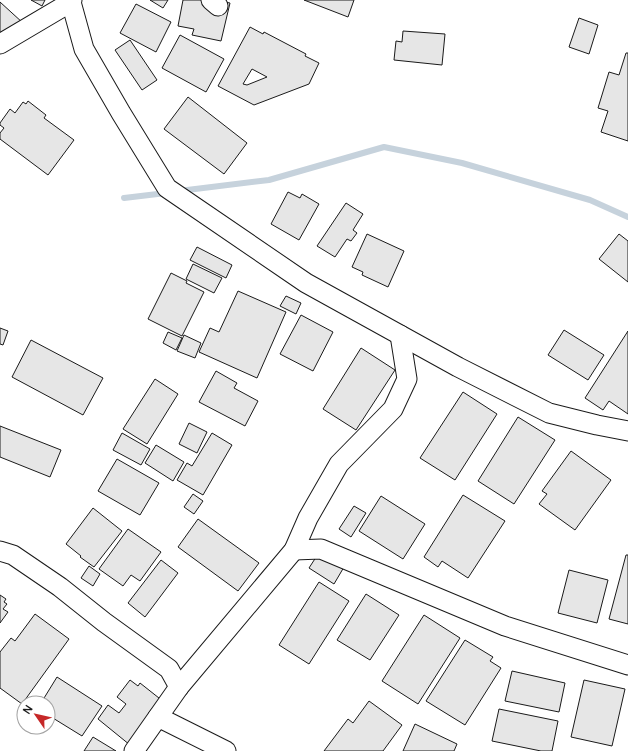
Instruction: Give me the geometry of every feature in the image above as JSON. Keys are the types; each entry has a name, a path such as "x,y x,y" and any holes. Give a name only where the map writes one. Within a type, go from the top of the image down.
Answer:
{"street":[{"path":"0,44 72,1 84,49 167,188 306,283 458,367 549,413 628,431"},
{"path":"134,751 179,687 294,550 308,518 339,464 393,409 407,379 400,335"},
{"path":"294,550 321,549 505,626 628,665"},
{"path":"0,550 13,555 60,587 104,622 170,669 179,687"},
{"path":"158,717 226,751"}],"building":[{"path":"31,0 45,0 42,6"},
{"path":"150,0 168,0 163,8"},
{"path":"183,0 214,0 230,3 221,41 192,35 194,29 178,26"},
{"path":"304,0 354,0 348,17"},
{"path":"0,2 23,23 0,48"},
{"path":"136,4 171,22 156,52 120,33"},
{"path":"579,18 598,25 589,54 569,47"},
{"path":"250,27 263,34 264,32 306,54 305,56 319,63 309,84 254,105 218,86","holes":["252,69 267,77 247,85 243,84"]},
{"path":"403,31 445,34 442,65 394,60 396,41 402,42"},
{"path":"180,35 224,59 206,92 162,68"},
{"path":"130,40 157,80 142,90 115,50"},
{"path":"626,53 628,53 628,141 601,132 608,111 598,108 609,72 619,75"},
{"path":"188,97 247,143 224,174 164,129"},
{"path":"28,101 46,115 44,118 74,140 48,175 0,139 0,133 4,128 0,125 0,123 10,109 15,113 23,102 26,104"},
{"path":"288,192 300,198 302,194 319,204 299,240 271,224"},
{"path":"346,203 363,214 353,230 357,233 351,241 347,239 335,257 317,246"},
{"path":"367,234 404,251 388,287 362,275 363,272 352,267"},
{"path":"619,234 628,241 628,282 599,259"},
{"path":"197,247 232,265 226,278 190,260"},
{"path":"193,264 222,278 214,293 186,279"},
{"path":"171,273 204,292 182,336 148,319"},
{"path":"238,291 286,312 257,378 199,352 210,328 219,332"},
{"path":"286,296 301,303 296,314 280,306"},
{"path":"301,315 333,332 313,371 280,354"},
{"path":"0,328 8,331 3,345 0,344"},
{"path":"564,330 604,355 588,380 548,355"},
{"path":"628,331 628,414 609,401 603,410 585,398"},
{"path":"168,332 182,338 176,350 163,343"},
{"path":"184,335 201,343 195,358 177,351"},
{"path":"31,340 103,378 83,415 12,377"},
{"path":"361,348 395,370 356,430 323,409"},
{"path":"216,371 237,383 234,388 258,401 245,426 199,402"},
{"path":"155,379 178,394 147,444 123,429"},
{"path":"463,392 497,414 455,480 420,458"},
{"path":"518,417 555,440 514,504 478,481"},
{"path":"189,423 207,432 197,453 179,444"},
{"path":"0,426 61,450 50,477 0,457"},
{"path":"122,433 150,449 141,465 113,450"},
{"path":"212,433 232,445 203,495 177,480 187,463 192,466"},
{"path":"156,445 184,462 173,481 145,463"},
{"path":"571,451 611,480 575,530 539,504 547,494 542,491"},
{"path":"117,459 159,483 140,515 98,491"},
{"path":"193,494 203,501 194,514 184,507"},
{"path":"463,495 505,521 468,578 442,561 438,567 424,557"},
{"path":"381,496 425,524 403,559 359,531"},
{"path":"354,506 366,513 351,537 339,529"},
{"path":"93,508 122,531 94,567 66,544"},
{"path":"198,519 259,563 238,591 178,547"},
{"path":"128,529 161,552 140,581 131,575 123,586 99,569"},
{"path":"320,551 344,567 334,584 309,568"},
{"path":"626,555 628,555 628,624 609,619"},
{"path":"161,560 178,573 145,617 128,603"},
{"path":"89,566 100,574 93,586 81,578"},
{"path":"569,570 608,580 597,623 558,613"},
{"path":"319,582 349,601 309,664 279,645"},
{"path":"366,594 399,615 370,660 337,640"},
{"path":"0,595 6,599 4,602 7,604 3,609 8,612 0,623"},
{"path":"35,614 69,639 29,695 16,695 16,700 0,688 0,652 11,638 15,641"},
{"path":"424,615 460,638 418,704 382,681"},
{"path":"465,640 493,657 490,661 501,668 465,725 426,701"},
{"path":"512,671 565,683 559,712 505,701"},
{"path":"57,677 102,706 82,736 56,720 56,695 46,695"},
{"path":"130,680 138,686 140,683 164,702 130,745 98,719 108,705 119,713 126,704 117,697"},
{"path":"584,680 625,689 612,746 571,737"},
{"path":"369,701 402,725 383,751 324,751 348,719 353,723"},
{"path":"499,709 558,721 552,751 541,751 492,741"},
{"path":"415,724 457,744 454,751 403,751"},
{"path":"93,737 116,751 84,751"}],"waterway":[{"path":"179,191 269,180 384,147 462,163 590,200 628,217"},
{"path":"124,198 166,193"}]}
